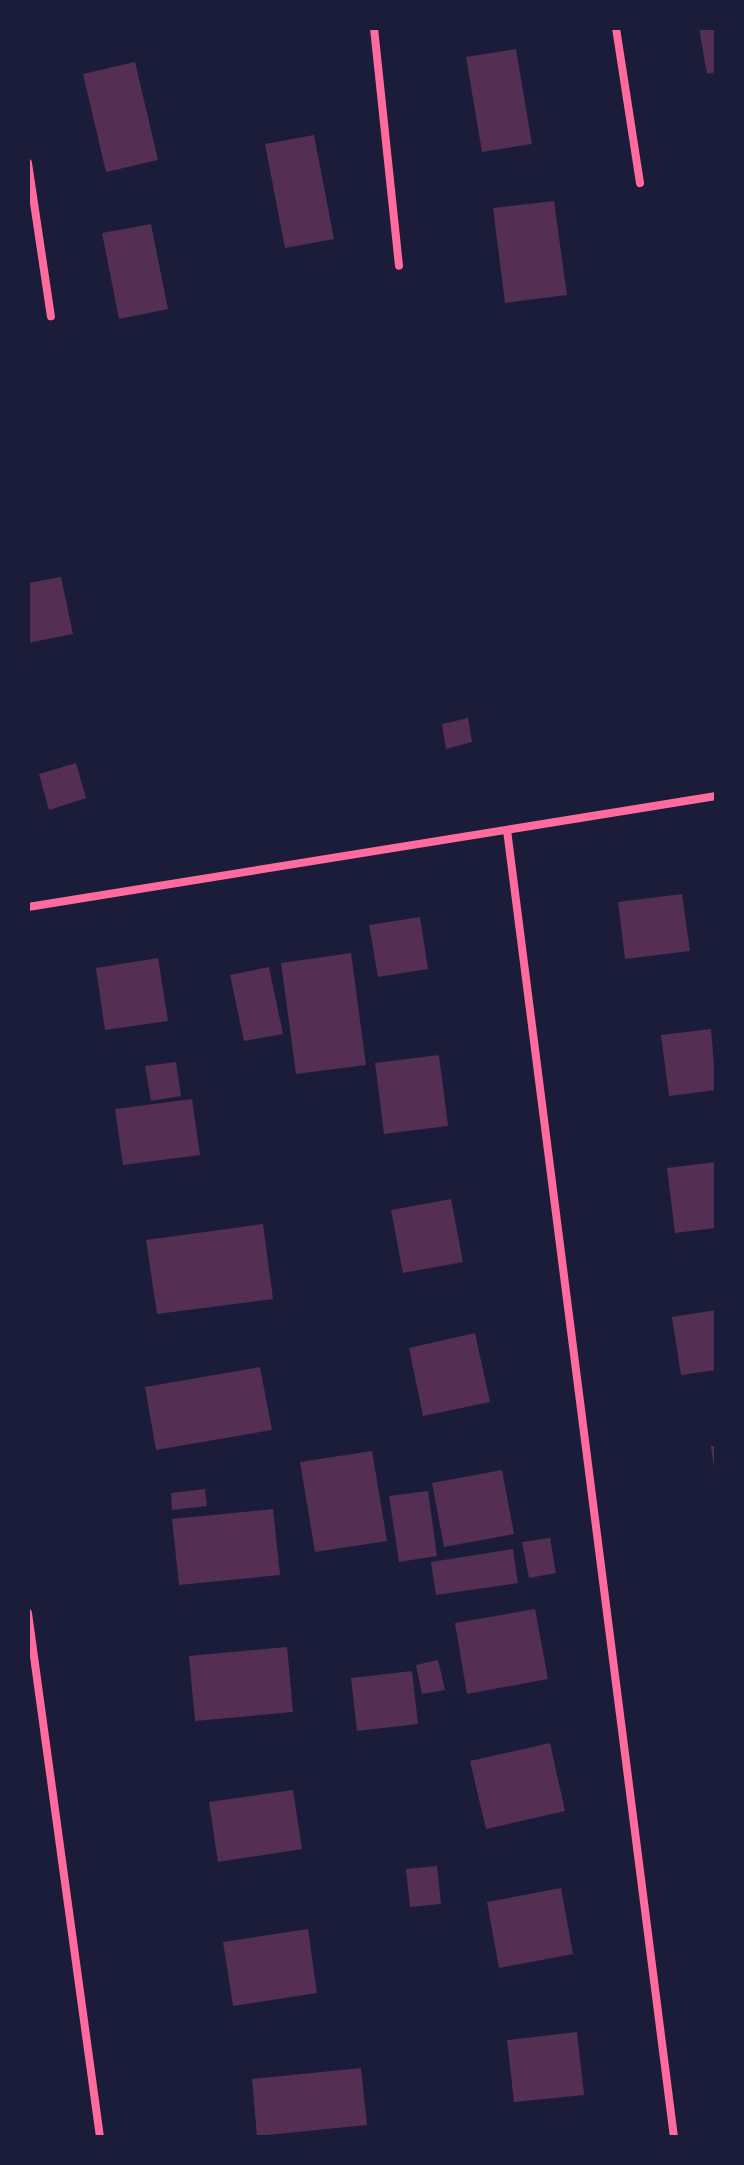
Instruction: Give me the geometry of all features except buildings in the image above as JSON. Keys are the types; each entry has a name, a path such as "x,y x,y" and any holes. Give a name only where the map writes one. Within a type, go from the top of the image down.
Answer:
{"street":[{"path":"374,28 399,266"},
{"path":"616,28 640,183"},
{"path":"28,163 51,316"},
{"path":"28,907 716,796"},
{"path":"507,830 674,2137"},
{"path":"28,1613 100,2137"}]}
